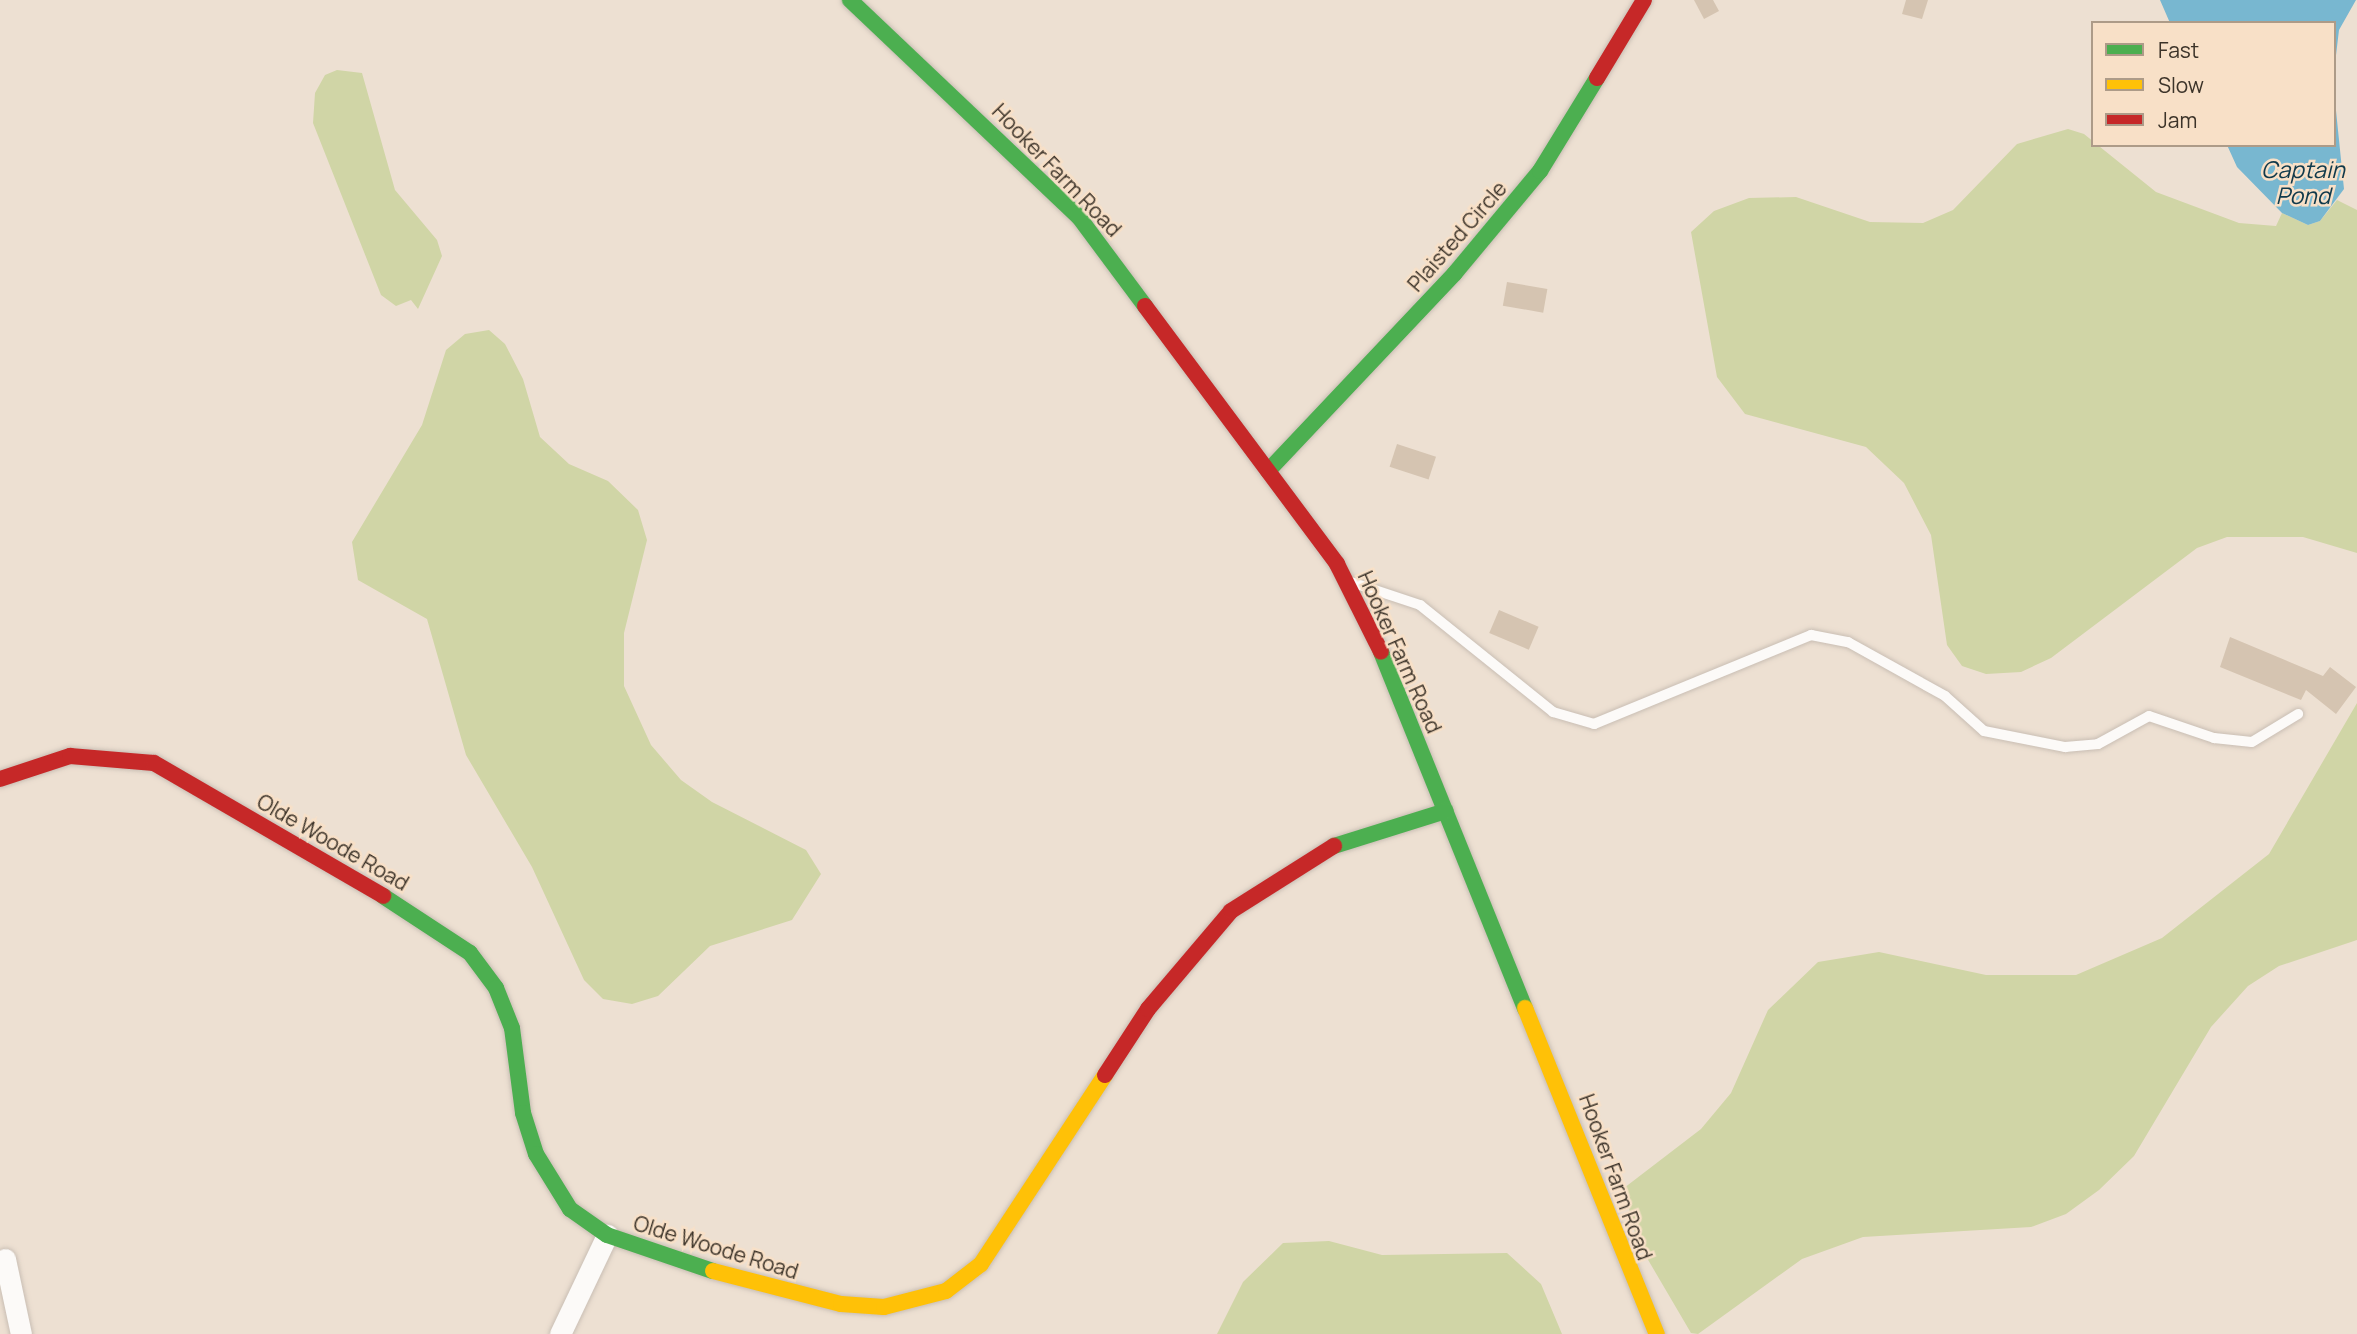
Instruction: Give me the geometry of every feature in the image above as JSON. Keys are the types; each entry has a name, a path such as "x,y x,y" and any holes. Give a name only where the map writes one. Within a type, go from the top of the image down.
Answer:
{"street":[{"name":"Hooker Farm Road","path":"850,0 1078,216 1348,582 1446,811 1657,1334"},
{"name":"Plaisted Circle","path":"1268,471 1455,273 1540,171 1644,0"},
{"name":"Olde Woode Road","path":"0,779 70,756 112,755 154,763 453,940 484,970 506,1007 536,1154 570,1209 607,1235 841,1304 905,1305 946,1291 1000,1242 1148,1009 1231,911 1339,843 1446,811"},
{"path":"560,1334 607,1235"},
{"path":"5,1259 21,1334"}],"lane":[{"path":"1348,582 1420,605 1553,712 1594,724 1811,635 1848,642 1944,696 1984,731 2065,747 2098,744 2149,716 2214,738 2252,742 2298,714"}],"green space":[{"path":"337,70 362,73 395,190 437,240 442,256 418,309 411,300 396,306 381,295 313,123 315,93 325,75"},
{"path":"2068,129 2084,134 2091,140 2091,147 2100,147 2156,192 2239,223 2276,226 2282,213 2308,225 2320,221 2337,200 2357,210 2357,553 2303,537 2227,537 2197,548 2051,658 2021,672 1986,674 1962,666 1947,645 1931,535 1904,483 1866,447 1745,414 1717,377 1691,232 1714,211 1749,198 1796,197 1870,222 1923,223 1953,210 2017,144"},
{"path":"489,330 505,344 523,379 540,437 569,464 608,481 638,510 647,540 624,633 624,686 651,745 681,780 712,802 806,850 821,874 792,920 710,946 658,996 632,1004 603,999 584,980 532,867 466,755 427,619 358,580 352,542 422,425 446,350 465,334"},
{"path":"2357,703 2357,940 2279,966 2248,986 2211,1027 2134,1156 2099,1190 2066,1214 2031,1227 1863,1237 1802,1259 1698,1334 1691,1333 1637,1241 1624,1188 1701,1129 1731,1093 1768,1010 1818,962 1879,952 1986,975 2076,975 2162,938 2269,854"},
{"path":"1329,1241 1382,1255 1507,1253 1541,1284 1562,1334 1217,1334 1243,1282 1283,1243"}],"water":[{"path":"2160,0 2356,0 2339,30 2336,55 2336,21 2169,21"},
{"name":"Captain Pond","path":"2336,111 2344,189 2320,221 2308,225 2282,213 2237,167 2228,147 2336,147"}],"building":[{"path":"1694,0 1713,0 1719,11 1704,19"},
{"path":"1906,0 1928,0 1922,19 1902,14"},
{"path":"1507,282 1547,289 1543,313 1503,306"},
{"path":"1397,444 1436,457 1429,479 1390,467"},
{"path":"1499,610 1539,627 1529,650 1489,633"},
{"path":"2230,637 2323,676 2330,667 2356,687 2336,714 2306,690 2301,700 2220,667"}],"traffic: fast":[{"path":"850,0 1078,216 1145,306"},
{"path":"1268,471 1455,273 1540,171 1597,78"},
{"path":"1381,652 1525,1008"},
{"path":"1334,846 1446,811"},
{"path":"383,896 470,953 496,988 512,1028 523,1113 536,1154 570,1209 607,1235 713,1271"}],"traffic: slow":[{"path":"1525,1008 1657,1334"},
{"path":"713,1271 841,1304 884,1307 946,1291 981,1264 1105,1075"}],"traffic: jam":[{"path":"1597,78 1644,0"},
{"path":"1145,306 1337,564 1381,652"},
{"path":"0,779 70,756 154,763 383,896"},
{"path":"1105,1075 1148,1009 1231,911 1334,846"}]}
